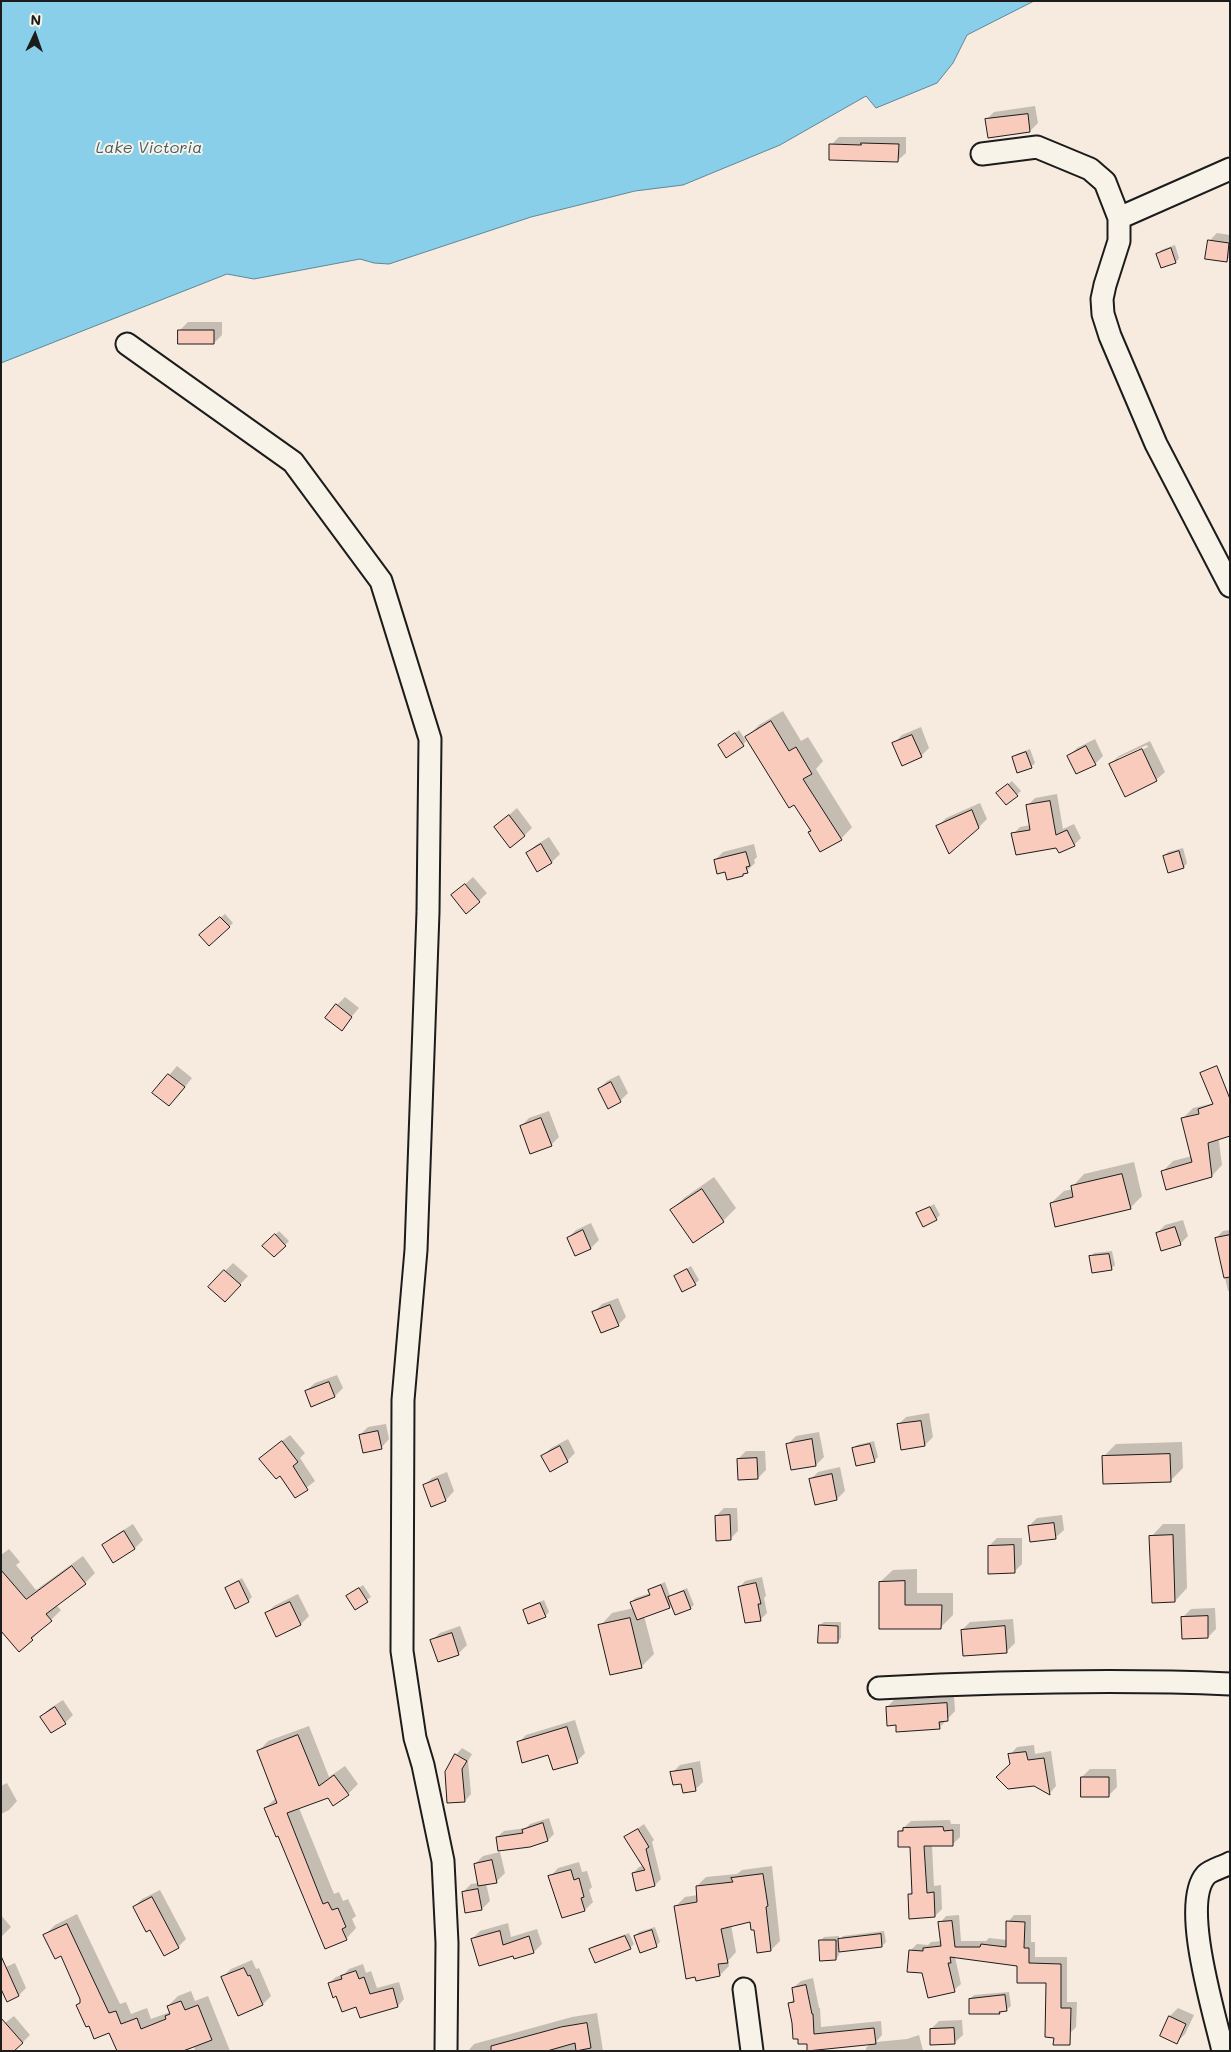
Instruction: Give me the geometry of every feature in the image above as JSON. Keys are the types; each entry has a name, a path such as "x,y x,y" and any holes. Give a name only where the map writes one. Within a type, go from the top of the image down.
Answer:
{"street":[{"path":"982,154 1037,147 1090,169 1105,182 1119,218 1119,241 1105,285 1102,299 1103,314 1110,336 1156,444 1230,586"},
{"path":"1119,218 1230,169"},
{"path":"127,344 293,462 381,581 430,739 428,912 418,1201 404,1400 402,1651 415,1738 423,1765 443,1861 447,1942 446,2051"},
{"path":"879,1688 995,1683 1170,1682 1230,1684"},
{"path":"1223,2051 1195,1921 1197,1894 1206,1875 1230,1863"},
{"path":"744,1989 752,2051"}],"water":[{"name":"Lake Victoria","path":"1,1 1034,1 967,35 953,63 937,83 876,108 866,96 780,145 683,185 635,191 531,217 389,264 374,263 360,259 254,279 227,274 1,363"}],"building":[{"path":"1028,114 1030,132 988,138 985,119"},
{"path":"861,143 899,144 898,162 829,160 829,144 861,145"},
{"path":"1208,240 1229,243 1227,262 1205,259"},
{"path":"1171,248 1176,263 1161,268 1156,254"},
{"path":"178,330 214,330 214,344 178,344"},
{"path":"771,721 789,751 796,747 812,774 803,779 842,840 820,852 808,832 811,831 794,805 789,808 745,737"},
{"path":"735,733 744,746 726,758 718,745"},
{"path":"912,735 922,757 902,766 892,743"},
{"path":"1086,746 1096,765 1076,774 1067,756"},
{"path":"1142,749 1157,781 1125,797 1109,764"},
{"path":"1026,752 1032,768 1017,773 1012,757"},
{"path":"1008,784 1018,796 1006,805 996,793"},
{"path":"1050,801 1056,835 1067,830 1075,846 1059,853 1056,848 1016,855 1011,833 1030,830 1026,805"},
{"path":"972,810 979,828 949,854 936,826"},
{"path":"509,815 525,836 510,848 494,827"},
{"path":"541,844 552,863 537,872 526,853"},
{"path":"1179,851 1184,868 1168,873 1163,856"},
{"path":"746,852 750,866 746,867 748,873 727,880 725,872 717,874 714,860"},
{"path":"465,884 480,902 466,914 451,895"},
{"path":"220,917 230,927 209,946 199,935"},
{"path":"336,1004 352,1017 342,1031 325,1018"},
{"path":"1217,1066 1230,1099 1230,1136 1208,1143 1212,1177 1166,1190 1161,1171 1192,1162 1181,1118 1199,1114 1198,1109 1213,1104 1200,1073"},
{"path":"168,1074 185,1087 169,1106 152,1093"},
{"path":"611,1082 621,1102 608,1109 598,1089"},
{"path":"541,1118 552,1146 530,1154 520,1126"},
{"path":"1122,1174 1131,1209 1055,1227 1050,1203 1073,1197 1071,1186"},
{"path":"702,1189 724,1222 693,1243 670,1210"},
{"path":"930,1207 937,1220 923,1227 916,1213"},
{"path":"1175,1227 1181,1245 1161,1251 1156,1233"},
{"path":"583,1230 591,1249 575,1256 567,1238"},
{"path":"275,1234 286,1246 274,1257 262,1246"},
{"path":"1230,1235 1230,1277 1224,1278 1215,1238"},
{"path":"1109,1254 1112,1270 1092,1273 1089,1256"},
{"path":"687,1269 696,1285 682,1292 674,1276"},
{"path":"224,1270 241,1285 225,1302 208,1287"},
{"path":"610,1305 619,1326 601,1333 592,1312"},
{"path":"329,1382 335,1397 311,1407 305,1391"},
{"path":"921,1421 925,1446 901,1450 897,1424"},
{"path":"378,1431 382,1449 363,1453 359,1435"},
{"path":"812,1439 816,1466 791,1470 786,1444"},
{"path":"282,1441 298,1462 293,1466 308,1490 295,1498 280,1476 276,1479 259,1459"},
{"path":"870,1444 875,1462 856,1466 852,1448"},
{"path":"560,1446 568,1462 550,1472 541,1456"},
{"path":"1170,1454 1171,1482 1103,1484 1102,1456"},
{"path":"757,1458 758,1479 738,1480 737,1459"},
{"path":"832,1474 837,1500 815,1505 809,1479"},
{"path":"438,1479 446,1501 431,1507 423,1485"},
{"path":"730,1515 731,1540 716,1541 715,1516"},
{"path":"1054,1523 1056,1539 1030,1542 1028,1526"},
{"path":"124,1531 135,1549 113,1563 102,1545"},
{"path":"1173,1535 1175,1602 1152,1603 1149,1536"},
{"path":"1014,1545 1015,1573 988,1574 988,1546"},
{"path":"72,1566 86,1584 46,1614 52,1621 31,1638 33,1640 19,1652 1,1631 1,1570 26,1599"},
{"path":"239,1581 249,1602 235,1609 225,1588"},
{"path":"905,1581 905,1605 942,1605 941,1629 879,1629 879,1582"},
{"path":"756,1583 761,1604 758,1604 761,1621 745,1623 738,1587"},
{"path":"661,1585 670,1608 637,1620 630,1602 650,1595 648,1590"},
{"path":"359,1588 368,1602 355,1610 346,1596"},
{"path":"684,1591 691,1609 675,1615 668,1597"},
{"path":"290,1602 301,1625 276,1637 265,1613"},
{"path":"540,1603 546,1617 528,1624 523,1610"},
{"path":"1208,1616 1208,1638 1182,1639 1181,1617"},
{"path":"630,1618 642,1668 610,1675 598,1625"},
{"path":"819,1625 838,1626 838,1643 818,1643"},
{"path":"1005,1626 1007,1653 963,1656 961,1630"},
{"path":"452,1633 459,1655 438,1662 430,1640"},
{"path":"947,1703 948,1721 939,1722 940,1729 896,1732 896,1725 887,1726 886,1707"},
{"path":"55,1707 66,1724 51,1733 40,1717"},
{"path":"567,1727 578,1763 553,1770 548,1755 522,1763 517,1742"},
{"path":"298,1735 319,1786 334,1775 349,1795 333,1806 328,1798 287,1813 323,1904 328,1902 332,1910 338,1908 346,1927 342,1929 347,1940 325,1949 278,1836 276,1837 264,1808 277,1803 257,1751"},
{"path":"1026,1752 1028,1760 1044,1758 1050,1795 1034,1786 1008,1789 996,1777 1010,1764 1008,1754"},
{"path":"455,1754 467,1761 462,1769 465,1802 447,1803 445,1772"},
{"path":"692,1769 696,1791 683,1793 681,1784 673,1785 670,1772"},
{"path":"1081,1777 1109,1777 1109,1797 1081,1797"},
{"path":"543,1823 548,1841 530,1847 498,1851 496,1837 523,1833 522,1830"},
{"path":"943,1827 944,1831 953,1830 953,1846 924,1846 927,1893 934,1892 935,1917 909,1919 908,1894 912,1894 910,1847 898,1847 898,1831 903,1831 903,1828"},
{"path":"638,1829 649,1847 646,1849 655,1886 636,1891 632,1873 645,1870 624,1837"},
{"path":"492,1860 497,1883 478,1886 474,1864"},
{"path":"571,1870 574,1880 579,1878 584,1897 581,1898 585,1911 562,1918 548,1876"},
{"path":"763,1874 768,1906 766,1907 771,1951 757,1953 754,1930 751,1930 750,1922 721,1929 728,1963 718,1964 720,1976 696,1981 695,1977 686,1979 674,1906 697,1902 696,1886 733,1882 731,1878"},
{"path":"478,1889 482,1910 465,1913 462,1892"},
{"path":"152,1897 179,1948 164,1956 150,1930 146,1932 133,1907"},
{"path":"952,1921 955,1947 980,1947 981,1944 1006,1947 1006,1921 1025,1922 1024,1948 1029,1948 1029,1963 1061,1964 1061,2008 1071,2008 1070,2045 1053,2045 1054,2038 1045,2037 1046,1983 1017,1983 1017,1966 950,1957 951,1963 948,1963 955,1992 928,1998 922,1973 907,1972 909,1950 923,1951 923,1948 941,1946 938,1922"},
{"path":"67,1924 109,2013 116,2011 121,2024 137,2018 141,2029 166,2019 165,2016 170,2014 167,2006 181,2001 185,2010 198,2005 212,2040 183,2051 117,2051 109,2033 94,2039 89,2026 86,2027 76,2005 80,2003 80,1999 61,1956 55,1959 43,1935"},
{"path":"652,1930 657,1947 640,1953 634,1936"},
{"path":"500,1931 503,1945 529,1936 534,1953 514,1959 513,1956 479,1966 471,1939"},
{"path":"881,1934 882,1947 839,1952 838,1939"},
{"path":"625,1936 631,1949 595,1963 589,1949"},
{"path":"819,1940 836,1940 836,1960 820,1961"},
{"path":"1,1956 19,1996 7,2002 1,1989"},
{"path":"244,1968 248,1976 250,1975 263,2005 238,2016 221,1977"},
{"path":"356,1971 359,1979 364,1977 370,1994 393,1988 398,2007 360,2018 356,2007 342,2012 336,1996 333,1998 328,1983 342,1979 341,1976"},
{"path":"806,1985 813,2014 814,2034 874,2028 876,2044 807,2051 807,2044 798,2044 798,2039 793,2039 788,2003 794,2002 792,1988"},
{"path":"1005,1995 1007,2011 999,2012 1000,2014 969,2014 969,1999"},
{"path":"1169,2016 1186,2024 1177,2044 1160,2036"},
{"path":"1,2018 23,2043 14,2051 1,2051"},
{"path":"587,2023 591,2048 576,2051 575,2043 547,2051 491,2051 491,2046 561,2027"},
{"path":"954,2028 955,2044 930,2045 930,2029"}]}
